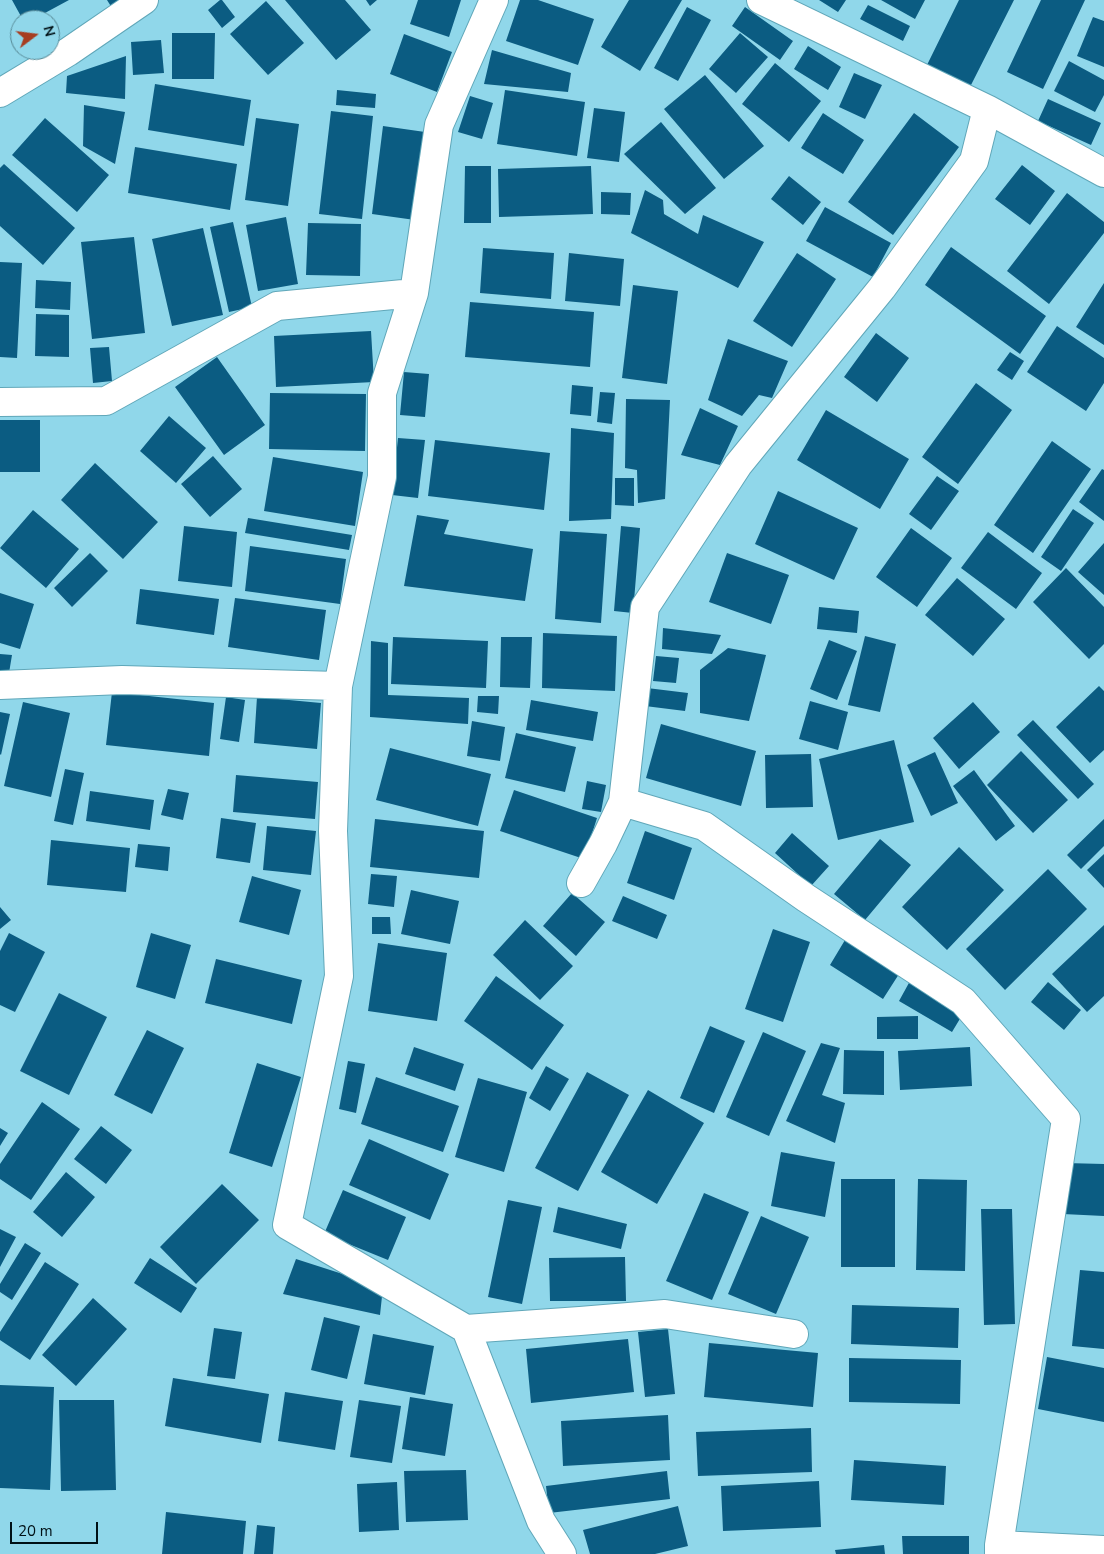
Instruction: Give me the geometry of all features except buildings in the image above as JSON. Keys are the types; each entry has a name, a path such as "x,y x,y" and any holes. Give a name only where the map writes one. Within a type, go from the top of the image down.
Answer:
{"street":[{"path":"0,93 68,52 144,0"},
{"path":"494,0 439,125 414,292 382,393 382,477 338,686 333,831 338,976 287,1225 466,1329 665,1314 794,1334"},
{"path":"761,0 986,109 1104,173"},
{"path":"581,883 603,844 623,802 644,607 738,465 882,288 974,161 986,109"},
{"path":"0,402 106,401 278,306 414,292"},
{"path":"0,685 122,680 338,686"},
{"path":"623,802 704,826 806,898 963,1001 1066,1119 999,1549 1104,1550"},
{"path":"466,1329 541,1521 562,1554"}]}
